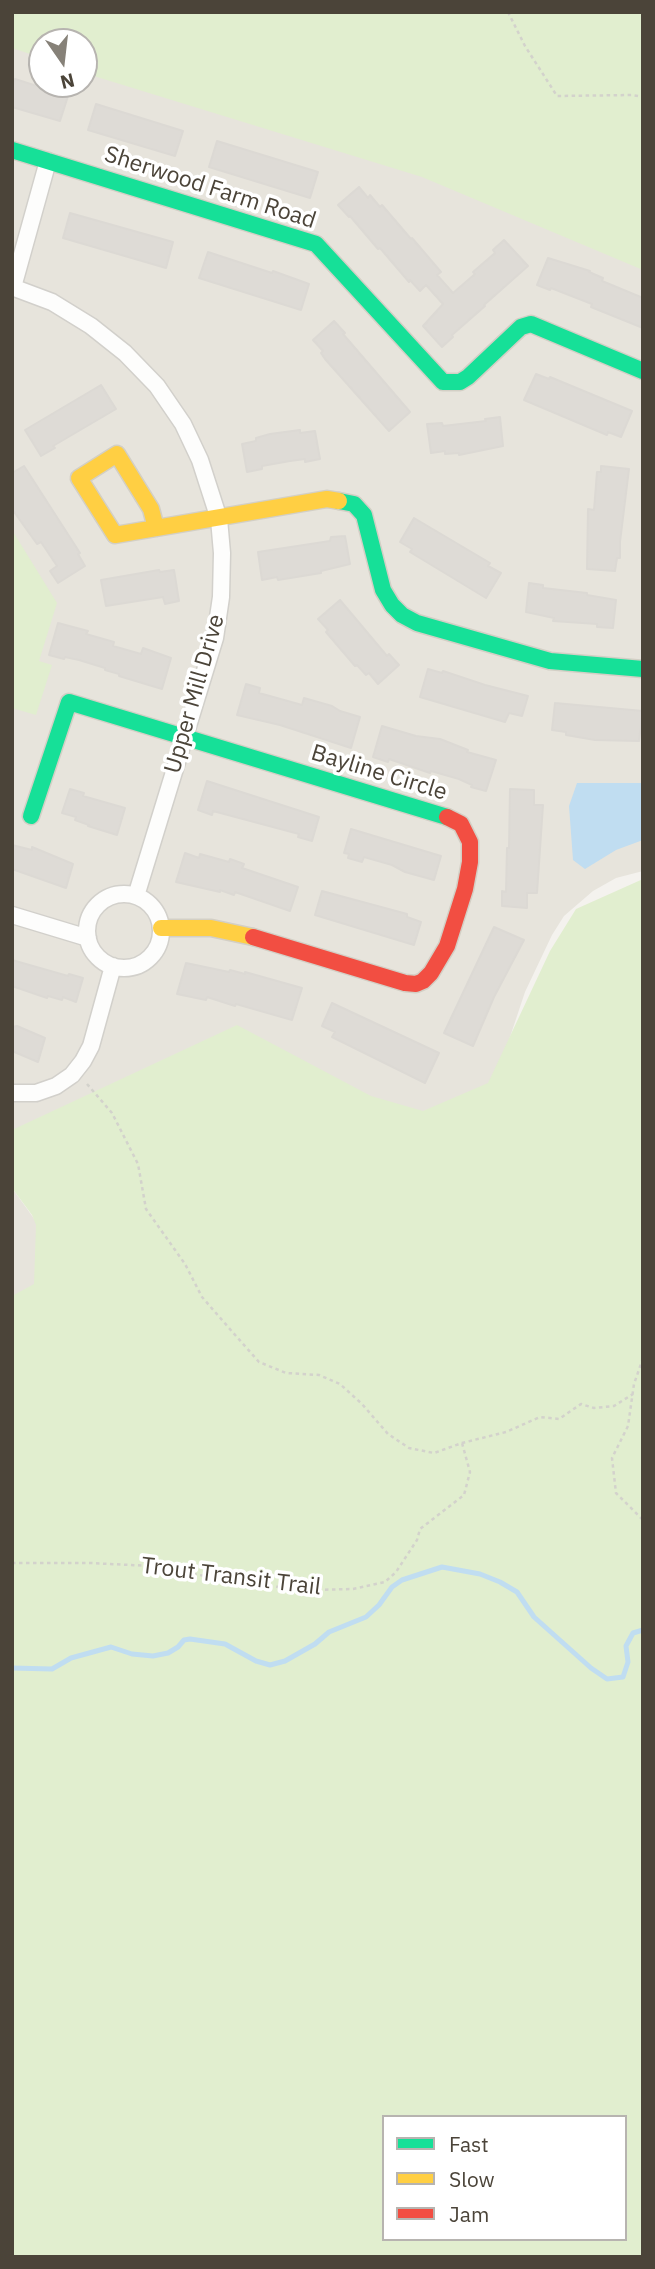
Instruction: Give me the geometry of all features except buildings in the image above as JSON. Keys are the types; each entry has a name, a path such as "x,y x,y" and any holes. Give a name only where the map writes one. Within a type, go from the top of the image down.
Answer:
{"street":[{"name":"Sherwood Farm Road","path":"12,150 316,244 443,382 460,382 468,377 522,327 531,324 643,371"},
{"path":"13,287 48,161"},
{"name":"Upper Mill Drive","path":"13,287 52,302 91,326 125,352 157,386 183,424 201,460 219,519 222,553 221,597 215,638 136,896"},
{"path":"156,528 151,509 117,454 79,478 115,535 327,499 354,504 364,515 369,528 383,590 402,615 417,623 550,661 643,669"},
{"path":"31,816 69,702 184,737"},
{"name":"Bayline Circle","path":"161,928 211,928 254,937 405,983 416,984 431,973 447,946 470,862 470,842 466,832 461,824 449,818 184,737"},
{"path":"124,894 136,896 153,908 161,928 156,950 148,960 125,968 113,966 96,955 88,938 92,913 100,903 124,894"},
{"path":"12,915 88,938"},
{"path":"12,1093 36,1093 56,1086 75,1070 91,1045 113,966"}],"path":[{"path":"508,12 525,46 557,96 643,97"},
{"path":"75,1070 112,1113 138,1164 146,1209 185,1264 202,1297 259,1362 286,1373 319,1374 340,1384 388,1434 409,1448 434,1453 462,1443 488,1438 540,1417 559,1419 581,1404 594,1408 614,1406 632,1394"},
{"path":"643,1358 632,1394 628,1426 612,1458 616,1493 643,1520"},
{"name":"Trout Transit Trail","path":"12,1563 151,1566 248,1584 309,1590 353,1589 385,1582 396,1572 417,1540 420,1529 464,1494 470,1472 462,1443"}],"shaded area":[{"path":"12,46 28,51 28,98 98,98 98,72 402,166 643,267 643,871 616,878 593,891 564,916 552,935 525,992 506,1049 491,1159 12,1132"},
{"path":"12,1188 73,1273 12,1304"}],"green space":[{"path":"12,12 643,12 643,270 422,177 98,77 98,28 28,28 28,53 12,48"},
{"path":"12,530 57,603 39,661 52,665 36,715 12,708"},
{"path":"643,879 643,2257 12,2257 12,1296 34,1284 36,1225 12,1188 12,1130 237,1025 371,1096 423,1111 488,1083 550,951 576,909"}],"water":[{"path":"577,783 643,783 643,840 616,850 585,869 573,860 569,806"}],"waterway":[{"path":"12,1668 52,1669 71,1658 111,1647 132,1654 153,1656 168,1653 184,1640 190,1639 225,1644 256,1661 270,1665 285,1661 315,1644 329,1632 366,1617 392,1587 402,1580 442,1567 480,1574 517,1592 534,1617 607,1679 623,1677 628,1662 626,1646 633,1633 643,1630"}],"traffic: fast":[{"path":"12,150 316,244 443,382 460,382 468,377 521,327 531,324 643,371"},
{"path":"339,501 354,504 364,515 383,590 402,615 417,623 550,661 643,669"},
{"path":"31,816 69,702 447,817"}],"traffic: slow":[{"path":"156,528 151,509 117,454 79,478 115,535 327,499 339,501"},
{"path":"161,928 211,928 253,937"}],"traffic: jam":[{"path":"253,937 405,983 416,984 423,981 447,946 465,889 470,862 470,842 461,824 447,817"}]}
